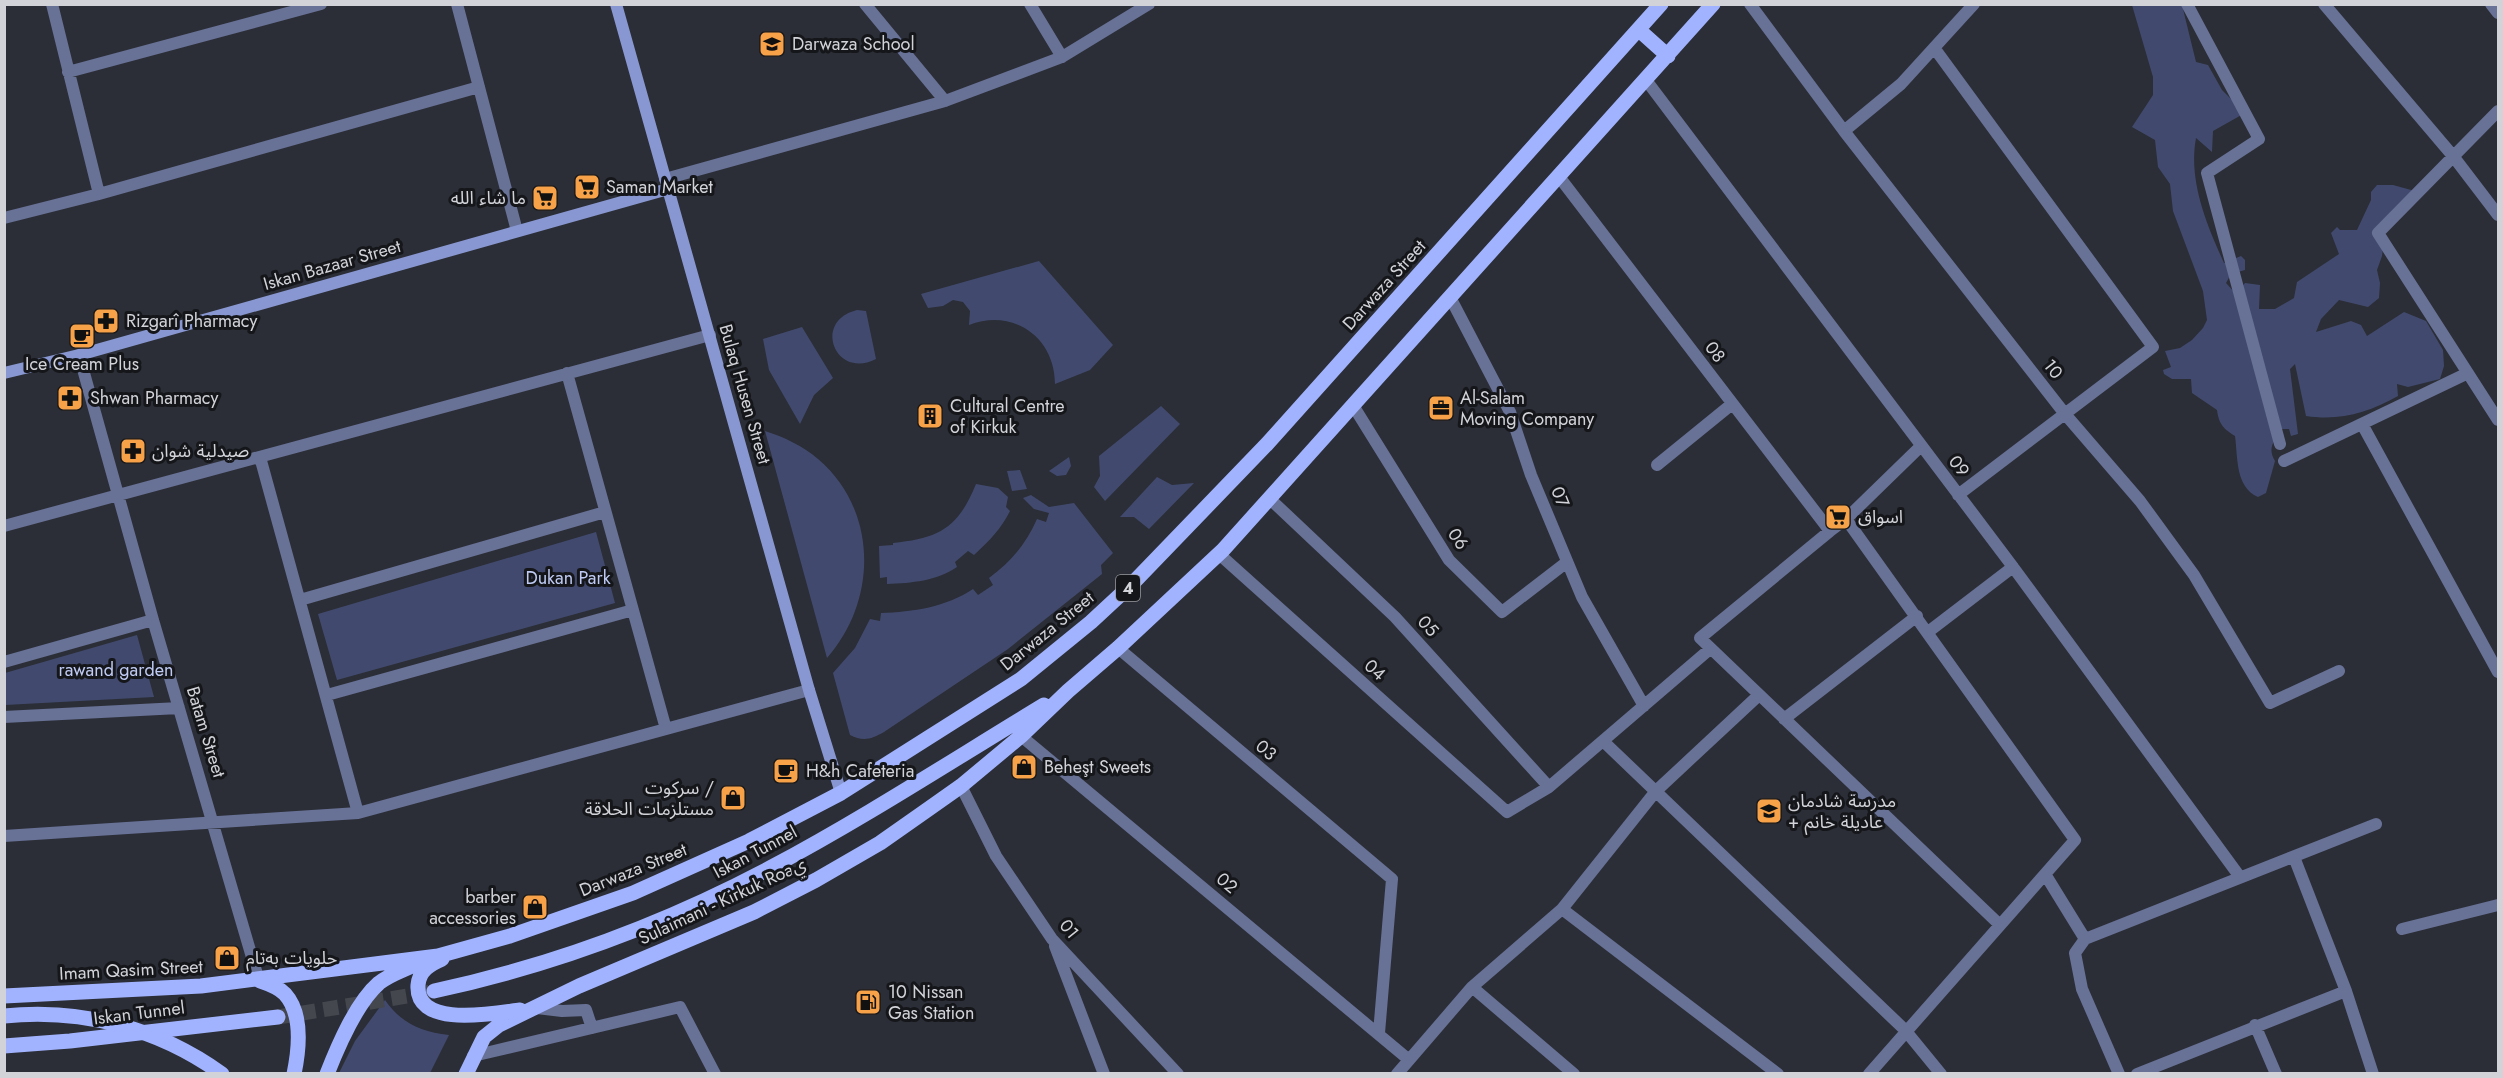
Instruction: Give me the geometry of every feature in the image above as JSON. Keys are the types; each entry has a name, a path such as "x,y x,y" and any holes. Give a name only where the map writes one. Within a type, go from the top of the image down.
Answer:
{"main road":[{"name":"Darwaza Street","path":"438,956 569,917 682,873 749,842 841,793 1021,679 1083,629 1132,584 1275,436 1661,4"},
{"name":"4","path":"1068,691 1219,554 1560,178 1713,4"},
{"path":"1639,30 1668,56"},
{"name":"Sulaimani - Kirkuk Roaي","path":"473,1056 484,1037 499,1024 537,1008 579,986 754,912 880,843 962,786 1022,736 1068,691"},
{"name":"Iskan Tunnel","path":"434,991 553,960 615,938 702,902 838,830 1068,691"},
{"path":"476,946 438,960 424,971 418,987 425,1004 442,1013 460,1016 537,1008"},
{"path":"327,1074 348,1028 372,990 397,972 438,956"},
{"name":"Imam Qasim Street","path":"4,996 146,990 259,981 438,956"},
{"path":"259,981 281,990 292,1008 298,1032 294,1074"},
{"path":"4,1016 55,1014 88,1017 116,1023 173,1044 222,1074"},
{"name":"Iskan Tunnel","path":"4,1046 70,1041 278,1017"},
{"path":"466,1074 473,1056"}],"street":[{"path":"52,4 99,194"},
{"path":"68,72 321,4"},
{"path":"457,4 517,231"},
{"name":"Bulaq Husen Street","path":"616,4 809,690 841,793"},
{"path":"865,4 945,101"},
{"path":"1030,4 1062,57"},
{"path":"667,184 945,101 1062,57 1149,4"},
{"name":"10","path":"1750,4 1844,131 2065,414 2140,501 2194,574 2270,702 2339,671"},
{"path":"1844,131 1901,84 1974,4"},
{"path":"2187,4 2259,139 2207,173 2280,444"},
{"path":"2324,4 2453,156 2499,215"},
{"path":"2491,4 2499,14"},
{"path":"1935,49 2153,347 1958,495"},
{"name":"09","path":"1646,80 2013,567 2240,877"},
{"path":"4,218 99,194 479,87"},
{"path":"2499,111 2378,233 2499,420"},
{"name":"08","path":"1560,178 1830,531"},
{"name":"Iskan Bazaar Street","path":"4,373 79,355 517,231 667,184"},
{"name":"07","path":"1451,299 1509,412 1531,475 1582,597 1644,706"},
{"path":"4,526 710,335"},
{"name":"Batam Street","path":"79,355 153,620 215,824 259,981"},
{"path":"567,373 666,729"},
{"path":"2284,461 2468,373"},
{"path":"1657,465 1732,404"},
{"name":"06","path":"1354,407 1449,560 1502,612 1568,562"},
{"path":"2362,424 2499,672"},
{"path":"1921,446 1846,519 1700,638 2000,925"},
{"path":"260,457 358,813"},
{"name":"05","path":"1270,499 1395,617 1549,787"},
{"path":"300,600 605,512"},
{"path":"1846,519 2074,840 1905,1030 1869,1074"},
{"name":"04","path":"1219,554 1507,812 1549,787"},
{"path":"1928,632 2013,567"},
{"path":"327,695 633,610"},
{"path":"1784,719 1917,616"},
{"path":"4,662 153,620"},
{"name":"03","path":"1118,648 1392,879 1379,1033"},
{"path":"1549,787 1710,649"},
{"path":"4,836 358,813 809,690"},
{"path":"1396,1074 1472,987 1562,909 1656,791 1759,695"},
{"path":"4,717 179,708"},
{"name":"02","path":"1022,736 1408,1059"},
{"path":"1603,741 1905,1030 1941,1074"},
{"name":"01","path":"962,786 996,856 1052,939 1178,1074"},
{"path":"2119,1074 2082,990 2075,953 2085,939 2376,824"},
{"path":"2294,857 2346,991 2373,1074"},
{"path":"2045,874 2085,939"},
{"path":"2402,929 2499,905"},
{"path":"1562,909 1778,1074"},
{"path":"1052,939 1104,1074"},
{"path":"1472,987 1574,1074"},
{"path":"2137,1074 2255,1025 2346,991"},
{"path":"473,1056 680,1007 715,1074"},
{"path":"537,1008 562,1011 586,1010 592,1028"},
{"path":"2255,1025 2276,1074"}],"green space":[{"path":"2132,5 2182,5 2196,62 2208,65 2222,90 2245,113 2213,131 2212,152 2196,138 2195,170 2201,202 2224,263 2241,256 2245,260 2245,270 2231,274 2226,283 2236,294 2245,283 2260,285 2259,309 2275,309 2294,298 2297,282 2339,254 2331,233 2337,227 2340,230 2357,230 2371,200 2371,192 2377,185 2393,185 2422,193 2385,231 2382,256 2377,270 2380,283 2379,298 2368,307 2339,300 2321,319 2316,332 2351,321 2361,325 2367,336 2404,312 2426,321 2443,350 2444,366 2440,379 2408,387 2397,384 2398,396 2365,411 2342,416 2306,416 2295,364 2290,369 2298,434 2291,436 2289,429 2282,429 2276,437 2272,445 2275,461 2266,493 2258,497 2245,486 2241,479 2235,436 2223,426 2217,410 2192,393 2191,379 2172,379 2164,374 2163,370 2171,367 2165,351 2180,348 2192,340 2207,320 2203,291 2173,211 2170,184 2158,167 2155,140 2132,127 2153,95 2153,77"},
{"path":"1039,261 1113,345 1090,370 1055,384 1048,353 1028,330 1001,320 969,325 970,311 963,302 953,300 943,306 928,308 921,294"},
{"path":"857,310 866,311 876,359 862,363 849,362 840,356 834,347 832,336 835,325 843,316"},
{"path":"802,327 833,378 814,395 800,424 769,370 763,339"},
{"path":"1161,406 1180,424 1105,501 1094,487 1100,476 1099,456"},
{"path":"765,431 793,442 818,459 838,480 852,503 861,529 864,556 862,583 856,610 844,635 827,658"},
{"path":"1069,457 1071,466 1066,475 1057,476 1049,471"},
{"path":"1020,470 1027,489 1012,491 1007,471"},
{"path":"1157,477 1172,485 1194,483 1149,529 1134,517 1120,517"},
{"path":"976,484 998,488 1008,497 1006,507 1010,511 999,529 985,545 974,555 968,551 955,562 957,567 949,572 932,578 887,584 887,577 880,578 879,546 923,538 945,528 962,511"},
{"path":"1031,495 1049,507 1074,503 1113,553 1101,565 1102,574 1008,649 884,732 867,739 850,735 833,673 855,648 870,619 880,621 881,613 917,610 940,604 973,589 978,595 993,585 989,578 1017,552 1037,519 1046,522 1049,513 1034,509 1023,498"},
{"name":"Dukan Park","path":"596,532 615,603 337,680 318,614"},
{"name":"rawand garden","path":"137,635 154,697 5,705 5,673"},
{"path":"385,1000 398,1015 412,1025 429,1032 449,1035 430,1073 339,1073 355,1041"}],"tunnel":[{"path":"278,1017 432,992"}],"place":[{"name":"Darwaza School","path":"772,44"},
{"name":"Saman Market","path":"587,187"},
{"name":"ما شاء الله","path":"545,198"},
{"name":"Rizgarî Pharmacy","path":"106,321"},
{"name":"Ice Cream Plus","path":"82,336"},
{"name":"Shwan Pharmacy","path":"70,398"},
{"name":"Al-Salam Moving Company","path":"1441,408"},
{"name":"Cultural Centre of Kirkuk","path":"930,416"},
{"name":"صيدلية شوان","path":"133,451"},
{"name":"اسواق","path":"1838,517"},
{"name":"Beheşt Sweets","path":"1024,767"},
{"name":"H&h Cafeteria","path":"786,771"},
{"name":"سركوت / مستلزمات الحلاقة","path":"733,798"},
{"name":"مدرسة شادمان + عاديلة خانم","path":"1769,811"},
{"name":"barber accessories","path":"535,907"},
{"name":"حلویات بەتام","path":"227,958"},
{"name":"10 Nissan Gas Station","path":"868,1002"}]}
